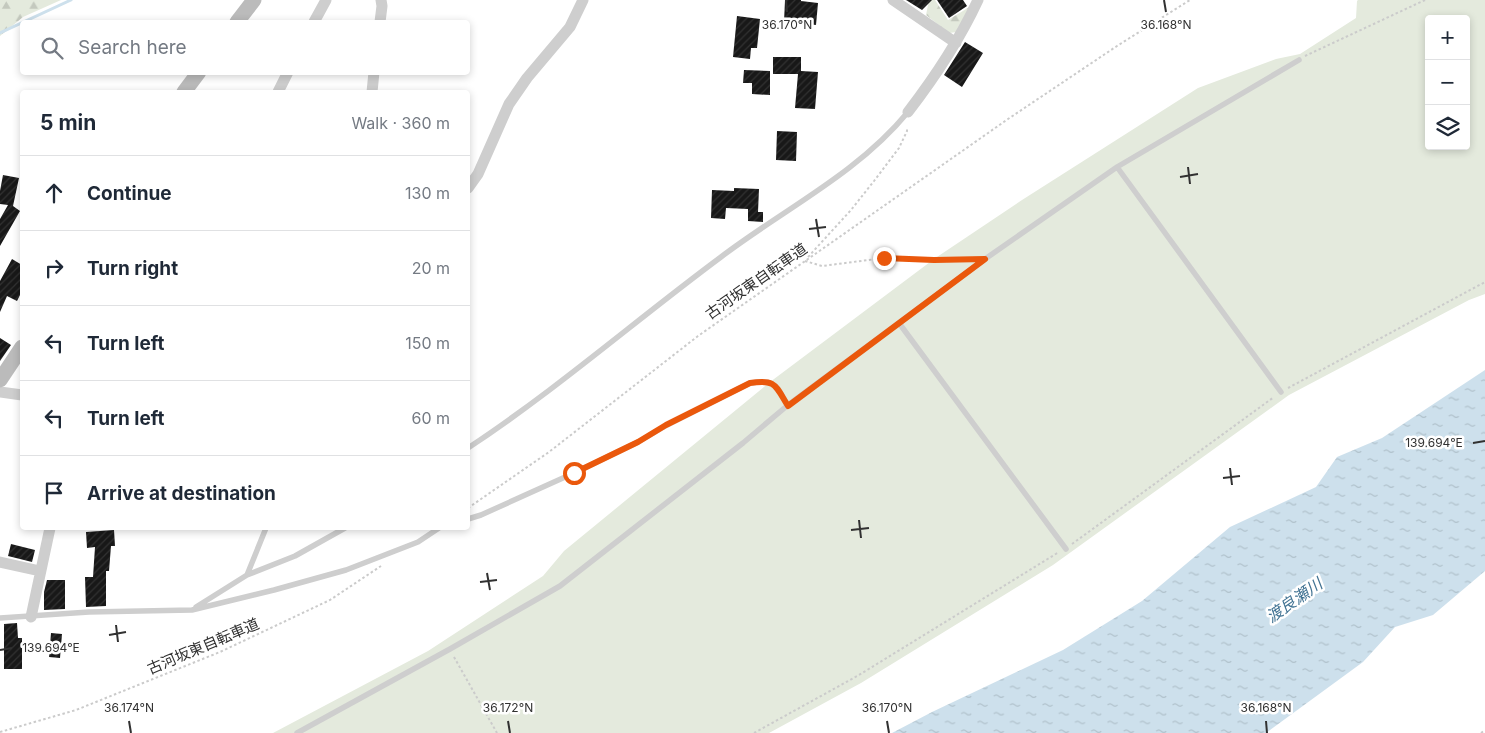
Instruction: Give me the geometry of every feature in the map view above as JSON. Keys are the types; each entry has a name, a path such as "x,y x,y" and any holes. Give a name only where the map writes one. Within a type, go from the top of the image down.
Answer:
{"street":[{"path":"238,20 254,0"},
{"path":"315,20 326,0"},
{"path":"380,20 381,0"},
{"path":"470,185 478,174 509,104 526,78 570,27 583,0"},
{"path":"893,0 956,43"},
{"path":"908,112 934,79 956,43 978,0"},
{"path":"186,90 197,75"},
{"path":"279,90 286,75"},
{"path":"372,90 374,75"},
{"path":"0,380 20,351"},
{"path":"0,392 20,395"},
{"path":"30,616 50,530"},
{"path":"0,562 40,571"}],"lane":[{"path":"297,733 560,586 788,406 985,259 1117,167 1298,60"},
{"path":"470,447 568,375 722,256 858,162 894,129 908,112"},
{"path":"1117,167 1280,392"},
{"path":"899,323 1066,549"},
{"path":"470,518 574,473 638,442 666,425 750,383 770,382 778,390 788,406"},
{"path":"247,575 265,530"},
{"path":"192,610 247,575 295,556 340,530"},
{"path":"0,618 89,612 192,610 346,570 418,542 436,530"}],"path":[{"name":"古河坂東自転車道","path":"470,507 549,452 698,336 805,260 1016,113 1190,0"},
{"path":"1298,60 1425,0"},
{"path":"908,112 907,131 899,148 851,210 805,260 822,266 884,258 934,260 985,259"},
{"path":"754,733 859,675 1066,549 1280,392 1485,282"},
{"name":"古河坂東自転車道","path":"0,732 76,710 220,652 330,600 387,563"},
{"path":"450,649 497,733"},
{"path":"1481,733 1485,730"}],"green space":[{"path":"0,0 61,0 23,17 0,36"},
{"path":"929,0 935,0 948,20 971,6 957,32 949,33 926,15"},
{"path":"1358,0 1485,0 1485,294 1469,300 1289,395 1053,565 861,683 769,733 273,733 428,651 543,576 564,551 770,382 934,259 1022,200 1198,88 1276,59 1300,54 1356,18"}],"water":[{"name":"渡良瀬川","path":"1485,370 1485,571 1433,615 1395,627 1363,662 1266,733 892,733 1063,650 1142,601 1230,527 1316,487 1337,457 1382,438"}],"building":[{"path":"785,0 818,3 816,25 784,22"},
{"path":"906,0 932,0 922,10"},
{"path":"937,0 963,0 967,6 949,18"},
{"path":"737,16 760,19 757,48 751,48 750,59 733,57"},
{"path":"965,42 983,53 962,87 944,75"},
{"path":"773,57 801,57 801,71 818,72 815,109 795,108 798,74 773,74"},
{"path":"744,70 770,71 770,95 752,94 752,83 743,83"},
{"path":"777,131 797,132 796,161 776,160"},
{"path":"3,175 19,178 13,206 20,211 0,246 0,219 8,205 0,204"},
{"path":"734,188 759,189 758,212 763,212 763,222 748,221 748,209 726,208 725,219 711,218 712,190 734,191"},
{"path":"12,259 20,264 20,295 17,301 7,296 0,312 0,281"},
{"path":"0,338 11,345 0,361"},
{"path":"114,530 115,546 111,546 109,571 106,571 106,606 86,607 85,577 93,577 95,547 87,548 86,532"},
{"path":"11,544 35,550 32,562 8,556"},
{"path":"47,580 65,580 65,609 44,610 44,592"},
{"path":"17,623 18,638 22,638 22,669 4,669 4,624"},
{"path":"51,633 62,634 60,658 49,657"}],"waterway":[{"path":"28,20 71,0"},
{"path":"0,33 20,24"}],"route":[{"path":"574,473 638,442 666,425 750,383 770,382 778,390 788,406 985,259 934,260 884,258"}]}
